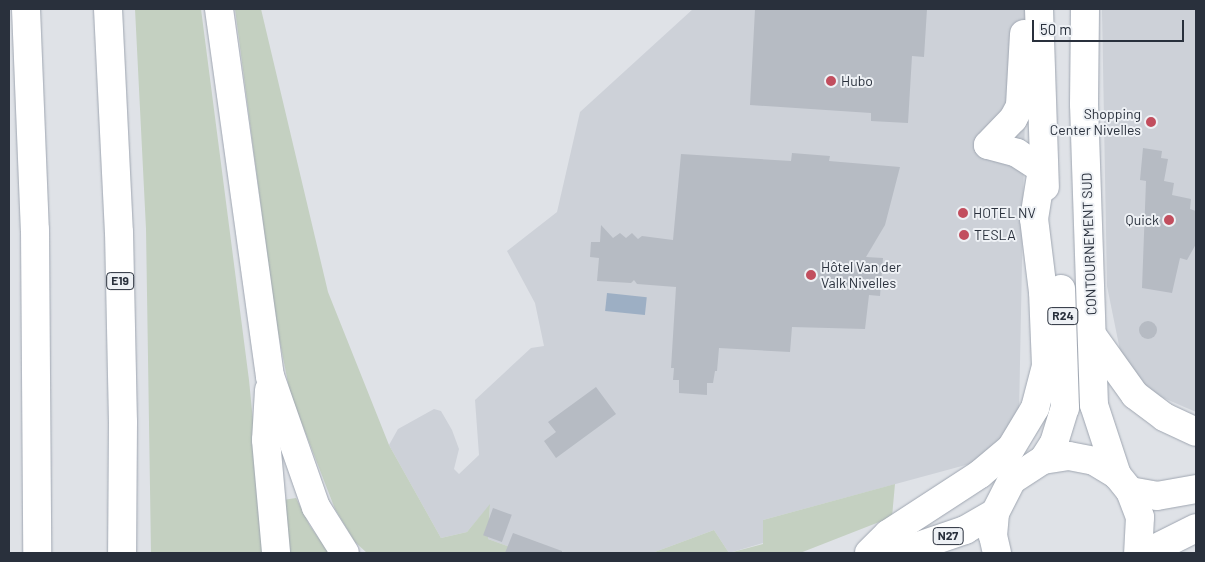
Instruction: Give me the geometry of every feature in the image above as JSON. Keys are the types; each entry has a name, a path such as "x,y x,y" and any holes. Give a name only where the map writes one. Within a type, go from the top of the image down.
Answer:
{"main road":[{"path":"26,9 35,230 37,553"},
{"name":"E19","path":"108,9 118,232 123,422 122,553"},
{"path":"219,9 270,376 316,507 345,553"},
{"path":"869,553 888,534 980,474 1011,448 1035,408 1046,366 1043,292 1034,219 1042,169 1017,153 988,145 1013,119 1020,106 1022,41 1029,9"},
{"name":"CONTOURNEMENT SUD","path":"1039,9 1042,169 1059,274 1066,388 1065,408 1054,442 1043,460"},
{"name":"CONTOURNEMENT SUD","path":"1085,9 1084,104 1094,405 1123,483"},
{"path":"1092,334 1135,395 1164,417 1196,432"},
{"path":"270,376 266,440 276,553"},
{"name":"R24","path":"997,553 993,536 995,513 1012,480 1043,460 1078,458 1094,462 1123,483 1140,517 1138,553"},
{"path":"1123,483 1157,496 1196,489"},
{"name":"N27","path":"898,553 965,530 995,513"},
{"path":"1146,553 1196,528"}],"shaded area":[{"path":"693,9 1027,9 1019,414 1001,442 973,463 763,520 763,543 729,553 714,530 652,553 527,553 488,539 490,505 467,532 441,538 389,445 398,429 434,409 441,411 452,430 459,449 454,469 459,474 479,455 475,400 531,348 544,346 535,303 507,251 557,212 580,112"},
{"name":"Shopping Center Nivelles","path":"1102,9 1196,9 1196,412 1152,393 1123,365 1107,286"}],"green space":[{"path":"135,9 201,9 249,380 266,553 151,553 146,229"},
{"path":"235,9 261,9 328,292 389,445 441,538 467,532 490,504 488,539 527,553 367,553 355,542 335,509 290,393 276,322"},
{"path":"895,484 892,517 800,553 729,553 763,544 763,520"},
{"path":"296,498 310,526 329,553 287,553 283,500"},
{"path":"714,530 729,553 652,553"}],"water":[{"path":"607,293 647,297 645,315 605,311"}],"building":[{"name":"Hubo","path":"755,9 927,9 924,57 912,56 908,123 871,121 871,113 750,105"},
{"name":"Quick","path":"1143,148 1162,151 1161,158 1168,159 1164,181 1174,183 1172,195 1191,199 1190,209 1196,211 1196,244 1187,260 1180,258 1172,293 1142,288 1146,181 1140,180"},
{"name":"Hôtel Van der Valk Nivelles","path":"792,153 830,156 829,161 900,167 885,225 866,257 883,258 880,296 869,295 865,329 792,327 790,352 719,348 717,371 715,371 713,383 707,383 707,395 679,393 679,380 673,380 674,368 671,368 676,287 637,284 634,280 631,283 597,281 599,258 590,257 591,242 600,242 601,225 613,238 620,233 626,238 632,233 638,239 642,236 673,240 681,154 791,161"},
{"path":"1148,321 1154,324 1157,330 1154,336 1148,339 1142,336 1139,330 1142,324"},
{"path":"596,387 616,414 556,458 544,441 556,432 548,422"},
{"path":"493,508 512,515 502,542 483,535"},
{"path":"513,533 562,551 562,553 505,553"}],"place":[{"name":"Hubo","path":"831,81"},
{"name":"Shopping Center Nivelles","path":"1151,122"},
{"name":"HOTEL NV","path":"963,213"},
{"name":"Quick","path":"1169,220"},
{"name":"TESLA","path":"964,235"},
{"name":"Hôtel Van der Valk Nivelles","path":"811,275"}]}
